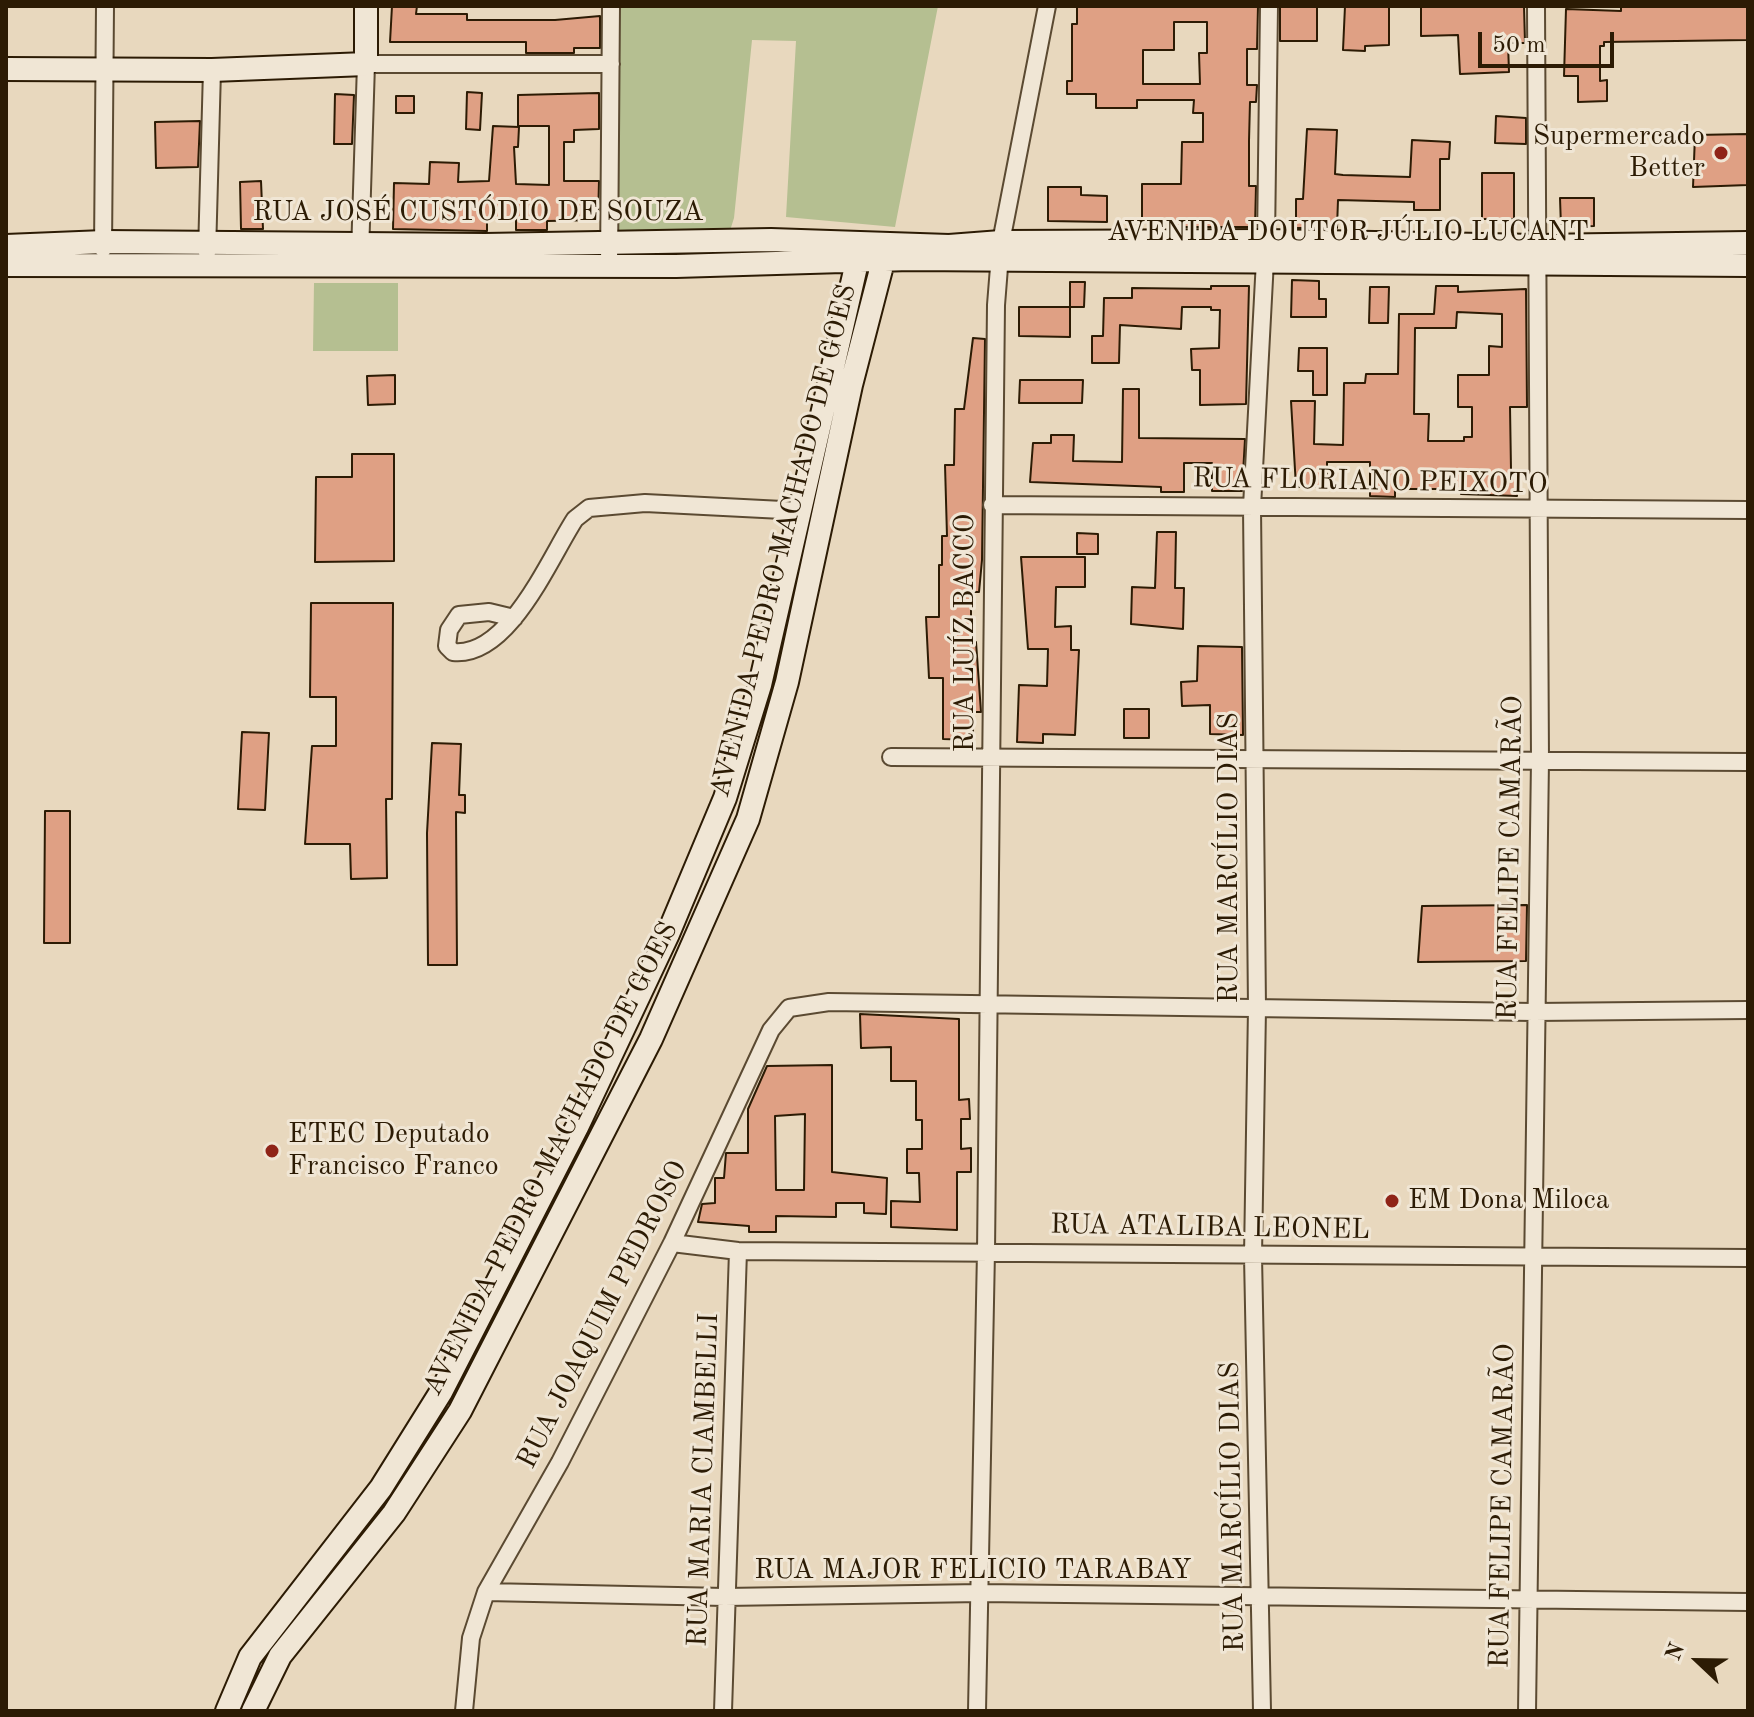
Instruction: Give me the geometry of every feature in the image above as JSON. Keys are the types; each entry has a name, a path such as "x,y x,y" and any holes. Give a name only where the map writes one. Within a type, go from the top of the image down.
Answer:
{"street":[{"path":"103,253 105,6"},
{"path":"360,254 366,6"},
{"path":"610,255 611,6"},
{"name":"RUA LUÍZ BACCO","path":"977,1711 986,1251 992,505 1000,252 1047,6"},
{"name":"RUA MARCÍLIO DIAS","path":"1262,1711 1253,1256 1257,1008 1252,507 1266,252 1269,6"},
{"name":"RUA FELIPE CAMARÃO","path":"1527,1711 1534,1012 1540,760 1536,6"},
{"path":"6,69 212,70 366,64 611,64"},
{"path":"207,255 212,70"},
{"name":"AVENIDA DOUTOR JÚLIO LUCANT","path":"948,253 1675,254 1748,243"},
{"name":"RUA JOSÉ CUSTÓDIO DE SOUZA","path":"6,246 103,253 207,255 948,253"},
{"name":"AVENIDA PEDRO MACHADO DE GOES","path":"227,1711 250,1657 381,1488 441,1392 634,1011 725,798 760,685 860,251"},
{"name":"AVENIDA PEDRO MACHADO DE GOES","path":"253,1711 280,1656 394,1513 460,1411 651,1039 748,819 776,724 847,399 886,252"},
{"name":"RUA JOSÉ CUSTÓDIO DE SOUZA","path":"6,265 103,253"},
{"name":"AVENIDA DOUTOR JÚLIO LUCANT","path":"1675,254 1748,265"},
{"path":"514,618 575,519 589,508 645,503 802,511"},
{"name":"RUA FLORIANO PEIXOTO","path":"992,505 1748,510"},
{"path":"891,757 1748,762"},
{"name":"RUA JOAQUIM PEDROSO","path":"464,1711 471,1638 486,1592 560,1462 672,1243 781,1015 800,1005 829,1002 987,1004"},
{"path":"987,1004 1534,1012 1748,1010"},
{"name":"RUA ATALIBA LEONEL","path":"672,1243 738,1251 1748,1258"},
{"name":"RUA MARIA CIAMBELLI","path":"723,1711 738,1251"},
{"name":"RUA MAJOR FELICIO TARABAY","path":"486,1592 725,1597 981,1593 1261,1599 1748,1602"}],"green space":[{"path":"619,6 938,6 895,227 786,217 796,41 752,40 734,218 728,237 616,231"},
{"path":"314,283 398,283 398,351 313,351"}],"building":[{"path":"392,6 417,6 416,14 467,14 467,20 555,20 600,16 600,48 574,48 574,53 526,53 526,42 390,42"},
{"path":"1077,6 1258,6 1257,49 1247,49 1247,85 1257,85 1256,102 1250,102 1249,141 1249,186 1256,186 1255,227 1173,227 1173,222 1142,223 1142,184 1181,184 1182,142 1203,142 1203,113 1193,113 1194,100 1137,100 1137,108 1096,108 1096,94 1067,94 1067,81 1072,81 1072,24 1077,24","holes":["1174,22 1207,22 1207,53 1199,53 1200,84 1143,84 1143,50 1174,50"]},
{"path":"1280,6 1317,6 1317,41 1280,41"},
{"path":"1345,6 1389,6 1389,45 1365,46 1365,51 1343,50"},
{"path":"1421,6 1524,6 1525,43 1508,43 1509,72 1460,74 1458,35 1421,36"},
{"path":"1621,6 1748,6 1748,40 1604,42 1604,46 1600,46 1600,81 1607,80 1607,101 1578,102 1578,76 1564,76 1566,9 1621,11"},
{"path":"467,92 482,93 480,130 466,129"},
{"path":"599,93 599,129 574,130 574,142 564,142 564,181 599,181 598,220 547,221 547,230 516,230 516,217 487,218 487,231 393,229 394,183 429,184 430,162 459,163 458,182 489,181 493,126 519,127 518,147 514,147 516,184 549,185 549,126 518,126 518,95"},
{"path":"335,94 354,95 352,144 334,144"},
{"path":"396,96 414,96 414,113 396,113"},
{"path":"1496,116 1526,118 1526,144 1495,143"},
{"path":"200,121 198,167 156,168 155,122"},
{"path":"1307,129 1337,130 1335,174 1343,175 1410,177 1412,140 1450,142 1449,159 1440,159 1440,210 1414,210 1414,202 1338,200 1337,228 1296,228 1296,199 1303,199"},
{"name":"Supermercado Better","path":"1748,134 1748,185 1693,187 1695,135"},
{"path":"1482,173 1514,173 1514,219 1482,219"},
{"path":"261,181 263,229 241,229 240,182"},
{"path":"1048,187 1081,187 1081,195 1107,196 1107,222 1048,221"},
{"path":"1560,198 1594,198 1594,226 1561,227"},
{"path":"1292,280 1319,281 1319,299 1326,299 1326,317 1291,317"},
{"path":"1070,282 1085,282 1084,307 1070,307"},
{"path":"1211,286 1249,286 1246,404 1200,405 1200,370 1192,370 1191,349 1219,348 1220,310 1211,310 1211,307 1182,307 1181,329 1120,325 1119,363 1092,363 1092,336 1103,336 1104,298 1132,298 1132,288 1211,289"},
{"path":"1436,286 1458,286 1458,292 1526,289 1527,407 1510,407 1511,470 1517,471 1517,496 1461,494 1461,489 1395,489 1395,497 1370,496 1370,462 1327,462 1327,487 1296,487 1291,401 1315,401 1314,444 1343,445 1344,383 1365,383 1366,374 1398,374 1399,314 1434,314","holes":["1457,312 1502,314 1502,347 1489,346 1489,375 1458,375 1458,407 1472,407 1472,437 1464,437 1464,441 1428,441 1429,414 1414,414 1415,328 1456,328"]},
{"path":"1370,287 1389,287 1388,323 1369,323"},
{"path":"1019,307 1070,307 1070,337 1019,336"},
{"path":"973,338 985,339 982,560 979,592 971,592 971,642 976,642 981,712 973,712 973,740 943,739 943,678 929,678 926,617 939,617 939,565 942,565 942,536 947,536 945,465 954,465 955,409 964,409"},
{"path":"1299,348 1327,348 1327,395 1313,395 1313,371 1298,371"},
{"path":"395,375 395,404 368,405 367,376"},
{"path":"1020,380 1083,380 1082,403 1019,403"},
{"path":"1123,389 1139,389 1139,438 1245,439 1242,491 1212,491 1212,463 1184,463 1184,492 1161,492 1161,487 1030,482 1033,443 1051,443 1051,435 1074,435 1073,461 1122,462"},
{"path":"352,454 394,454 394,561 315,562 316,477 352,477"},
{"path":"1157,532 1176,532 1175,588 1184,588 1183,629 1131,624 1132,587 1155,588"},
{"path":"1077,533 1098,534 1098,554 1077,554"},
{"path":"1021,557 1085,557 1085,587 1056,587 1055,627 1071,626 1071,650 1079,650 1075,735 1043,734 1043,743 1017,742 1019,685 1047,686 1048,649 1028,649"},
{"path":"311,603 393,603 392,799 386,799 387,878 351,879 350,844 305,844 312,746 336,746 336,697 310,697"},
{"path":"1198,646 1242,647 1243,735 1210,734 1210,705 1182,706 1181,682 1197,681"},
{"path":"1124,709 1149,709 1149,738 1124,738"},
{"path":"242,732 269,733 265,810 238,809"},
{"path":"432,743 461,744 459,795 465,795 465,813 456,812 457,965 428,965 427,833"},
{"path":"45,811 70,811 70,943 44,943"},
{"path":"1527,905 1526,961 1418,962 1422,906"},
{"path":"860,1014 959,1019 959,1100 969,1099 970,1119 961,1119 961,1149 971,1148 971,1172 957,1172 957,1230 891,1227 891,1201 920,1202 919,1173 907,1173 907,1149 922,1149 922,1120 916,1120 916,1081 891,1081 891,1047 861,1048"},
{"path":"832,1065 832,1172 887,1178 886,1214 864,1213 864,1203 836,1203 836,1217 776,1216 776,1232 749,1232 749,1226 698,1222 702,1204 715,1203 715,1178 724,1178 726,1153 748,1153 748,1109 767,1066","holes":["805,1114 804,1190 776,1190 775,1116"]}],"place":[{"name":"Supermercado Better","path":"1721,153"},
{"name":"ETEC Deputado Francisco Franco","path":"272,1151"},
{"name":"EM Dona Miloca","path":"1392,1201"}]}
